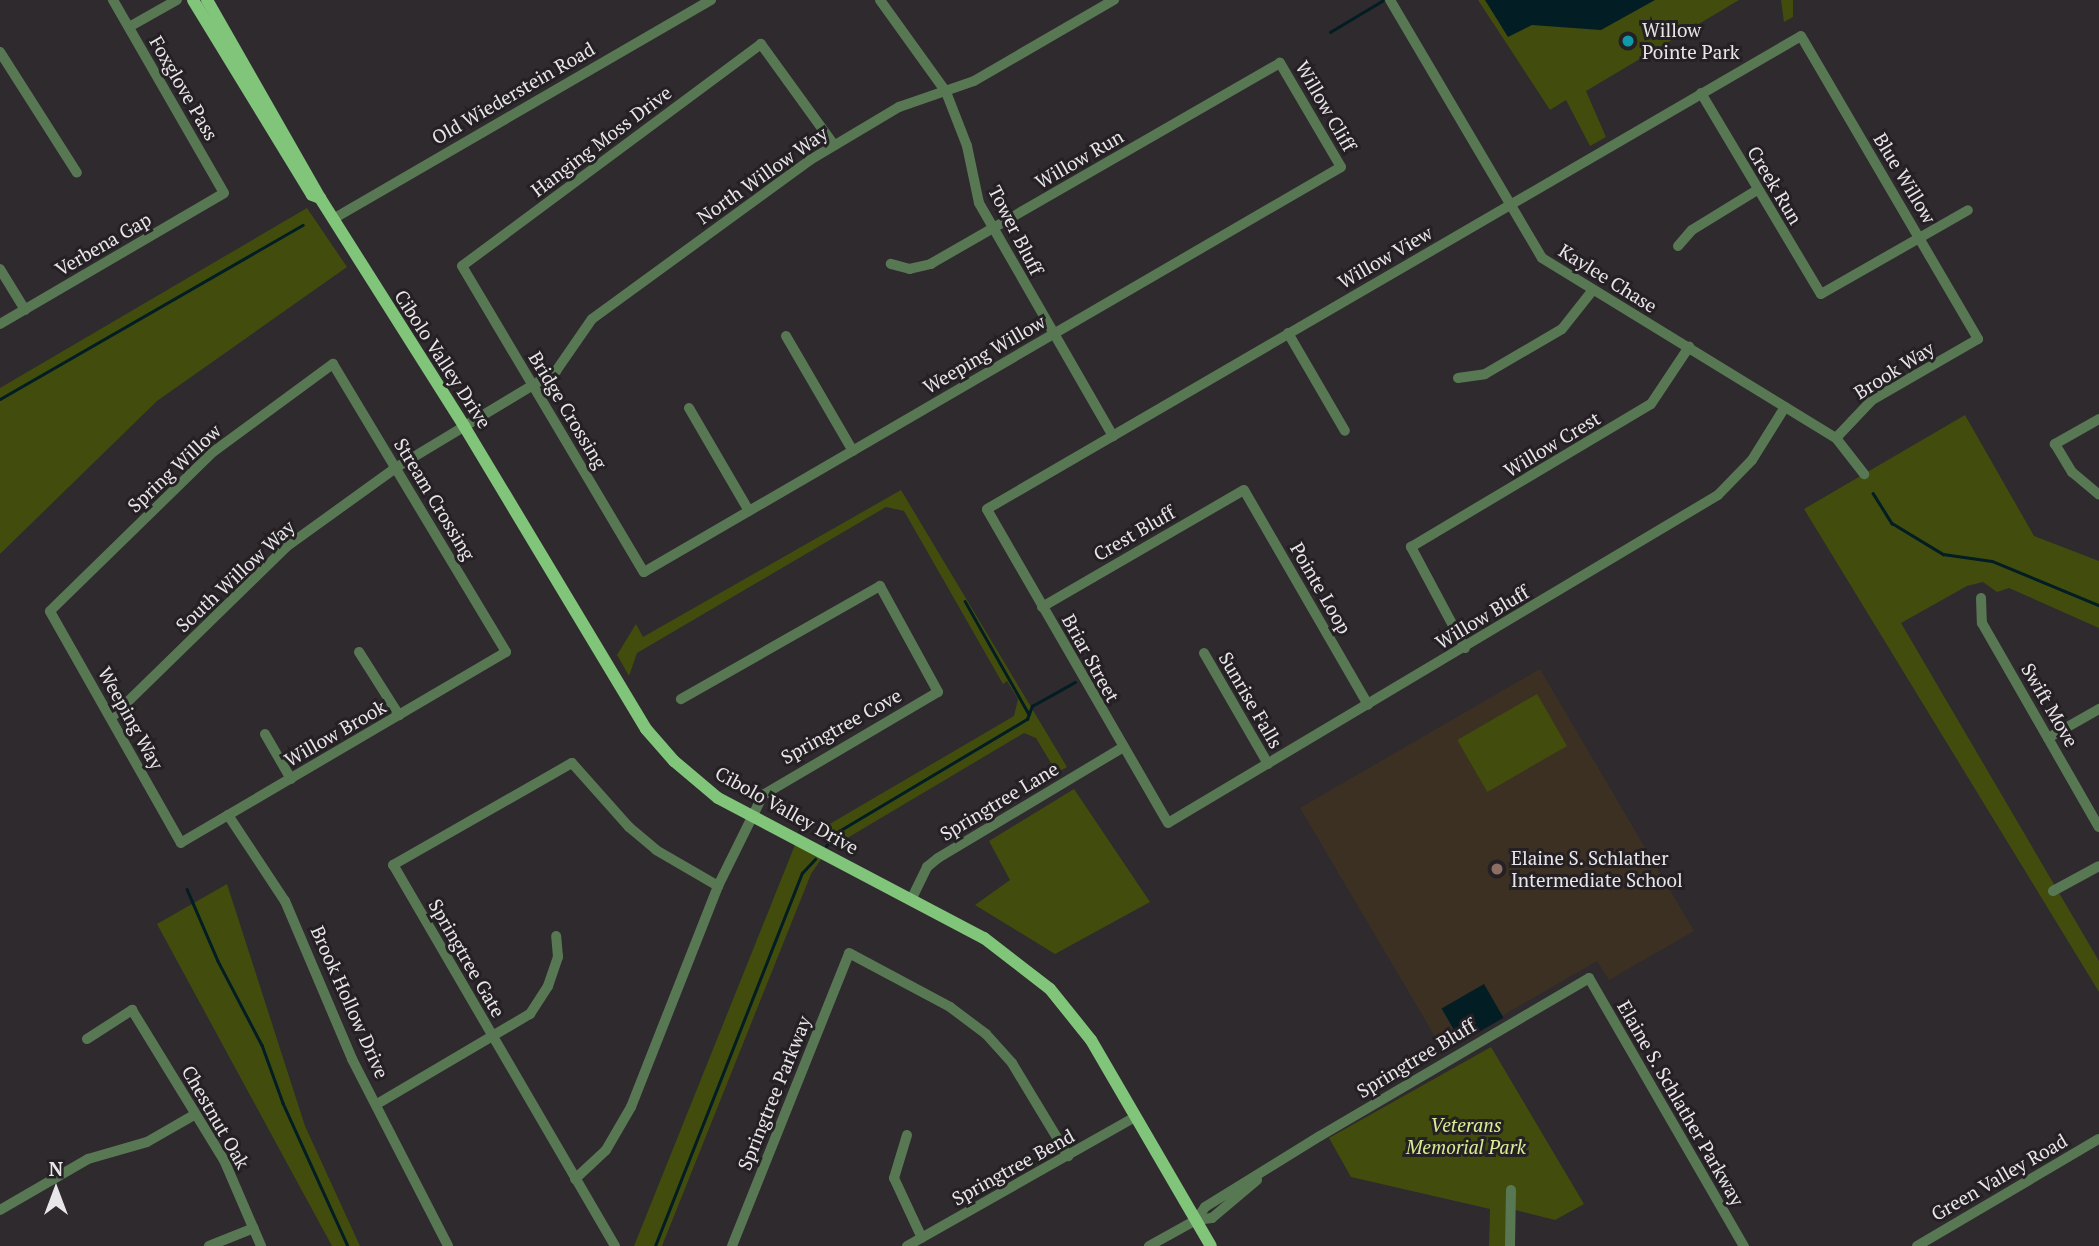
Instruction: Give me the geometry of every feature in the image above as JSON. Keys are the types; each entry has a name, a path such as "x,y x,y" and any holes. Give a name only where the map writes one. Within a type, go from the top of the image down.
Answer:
{"main road":[{"name":"Cibolo Valley Drive","path":"192,0 312,195 320,198"},
{"name":"Cibolo Valley Drive","path":"207,0 320,198 464,426 646,729 695,779 750,816 984,938 1050,989 1091,1040 1211,1246"}],"street":[{"name":"Foxglove Pass","path":"113,0 224,193"},
{"path":"129,27 177,0"},
{"name":"Old Wiederstein Road","path":"333,219 711,0"},
{"name":"Tower Bluff","path":"880,0 946,92 967,146 979,203 1113,436"},
{"name":"North Willow Way","path":"464,426 563,364 592,318 834,145 899,107 946,92 1114,0"},
{"name":"Kaylee Chase","path":"1390,0 1508,206 1542,258 1836,438 1864,474"},
{"name":"Willow View","path":"987,509 1801,36"},
{"name":"Blue Willow","path":"1801,36 1978,339"},
{"name":"Hanging Moss Drive","path":"462,266 761,44 834,145"},
{"path":"0,52 77,173"},
{"name":"Willow Cliff","path":"1280,63 1341,167"},
{"name":"Willow Run","path":"891,264 922,268 1280,63"},
{"name":"Creek Run","path":"1701,93 1821,294 1920,238"},
{"name":"Weeping Willow","path":"644,572 1341,167"},
{"path":"1678,246 1692,230 1757,190"},
{"name":"Verbena Gap","path":"0,324 224,193"},
{"path":"1920,238 1968,210"},
{"name":"Bridge Crossing","path":"462,266 644,572"},
{"path":"0,269 25,310"},
{"path":"1458,378 1485,374 1562,328 1592,291"},
{"path":"1288,333 1345,431"},
{"path":"786,336 853,451"},
{"name":"Brook Way","path":"1836,438 1872,400 1978,339"},
{"name":"Willow Crest","path":"1465,648 1411,547 1651,404 1689,348"},
{"name":"Stream Crossing","path":"333,364 506,652"},
{"name":"Spring Willow","path":"50,611 213,452 333,364"},
{"name":"Willow Bluff","path":"1168,823 1717,495 1752,460 1785,407"},
{"path":"689,408 749,511"},
{"path":"2099,419 2055,444 2071,472 2099,495"},
{"name":"South Willow Way","path":"111,718 286,547 397,467 464,426"},
{"name":"Crest Bluff","path":"1042,607 1244,490"},
{"name":"Pointe Loop","path":"1244,490 1368,705"},
{"name":"Briar Street","path":"987,509 1122,748 1168,823"},
{"name":"Springtree Cove","path":"575,1179 597,1161 631,1107 718,886 750,816 777,783 938,692 880,586 681,699"},
{"name":"Swift Move","path":"1981,598 1982,623 2099,828"},
{"name":"Weeping Way","path":"50,611 181,843"},
{"path":"359,652 399,715"},
{"name":"Willow Brook","path":"181,843 506,652"},
{"name":"Sunrise Falls","path":"1204,653 1268,764"},
{"path":"2048,738 2096,711"},
{"path":"265,734 291,779"},
{"name":"Springtree Lane","path":"911,900 927,867 938,858 1122,748"},
{"name":"Springtree Gate","path":"614,1246 393,865 572,763 606,805 656,850 718,886"},
{"name":"Brook Hollow Drive","path":"228,815 285,901 331,1013 448,1246"},
{"path":"2053,891 2099,866"},
{"path":"377,1104 493,1038 541,1001 558,957 556,936"},
{"name":"Springtree Parkway","path":"732,1246 849,953 950,1007 986,1034 1012,1063 1068,1156"},
{"name":"Springtree Bluff","path":"1149,1246 1196,1220 1212,1218 1264,1173 1589,978"},
{"name":"Elaine S. Schlather Parkway","path":"1589,978 1744,1246"},
{"name":"Chestnut Oak","path":"87,1039 132,1010 224,1160 261,1246"},
{"path":"0,1210 88,1159 147,1142 194,1115"},
{"name":"Springtree Bend","path":"907,1246 1135,1117"},
{"path":"907,1135 894,1178 922,1238"},
{"name":"Green Valley Road","path":"1917,1246 2099,1139"},
{"path":"1510,1246 1511,1190"},
{"path":"209,1246 254,1228"}],"shaded area":[{"name":"Elaine S. Schlather Intermediate School","path":"1540,669 1694,931 1609,980 1597,961 1443,1050 1300,808"}],"green space":[{"path":"1478,0 1739,0 1586,91 1606,137 1590,146 1566,100 1550,110"},
{"path":"1781,0 1793,0 1793,17 1784,22"},
{"path":"307,208 347,267 157,401 0,554 0,388"},
{"path":"1965,415 2034,536 2099,561 2099,628 2009,588 1997,592 1983,582 1967,586 1901,623 2099,961 2099,992 1804,509"},
{"path":"901,490 1067,767 1057,773 1036,738 1024,733 849,837 844,845 816,832 1014,716 1018,699 1007,681 1003,684 904,511 886,507 637,653 629,676 617,655 636,624 643,637"},
{"path":"1537,694 1567,746 1487,792 1457,740"},
{"path":"1074,789 1150,902 1055,954 975,905 1010,880 989,841"},
{"path":"797,840 824,855 811,874 662,1246 634,1246"},
{"path":"227,884 305,1126 360,1246 332,1246 157,924"},
{"name":"Veterans Memorial Park","path":"1491,1047 1584,1204 1555,1220 1515,1210 1515,1246 1489,1246 1490,1209 1351,1177 1329,1138"}],"water":[{"path":"1485,0 1655,0 1601,30 1532,25 1508,37"},
{"path":"1484,984 1504,1018 1461,1042 1442,1009"}],"waterway":[{"path":"1330,32 1382,1"},
{"path":"0,399 302,225"},
{"path":"1873,493 1892,523 1943,554 1992,561 2099,605"},
{"path":"965,601 1029,714"},
{"path":"826,846 839,831 1027,719 1032,706 1075,682"},
{"path":"655,1246 802,873 815,859"},
{"path":"187,889 218,961 262,1045 283,1103 348,1246"}],"place":[{"name":"Willow Pointe Park","path":"1628,41"},
{"name":"Elaine S. Schlather Intermediate School","path":"1497,869"}]}
